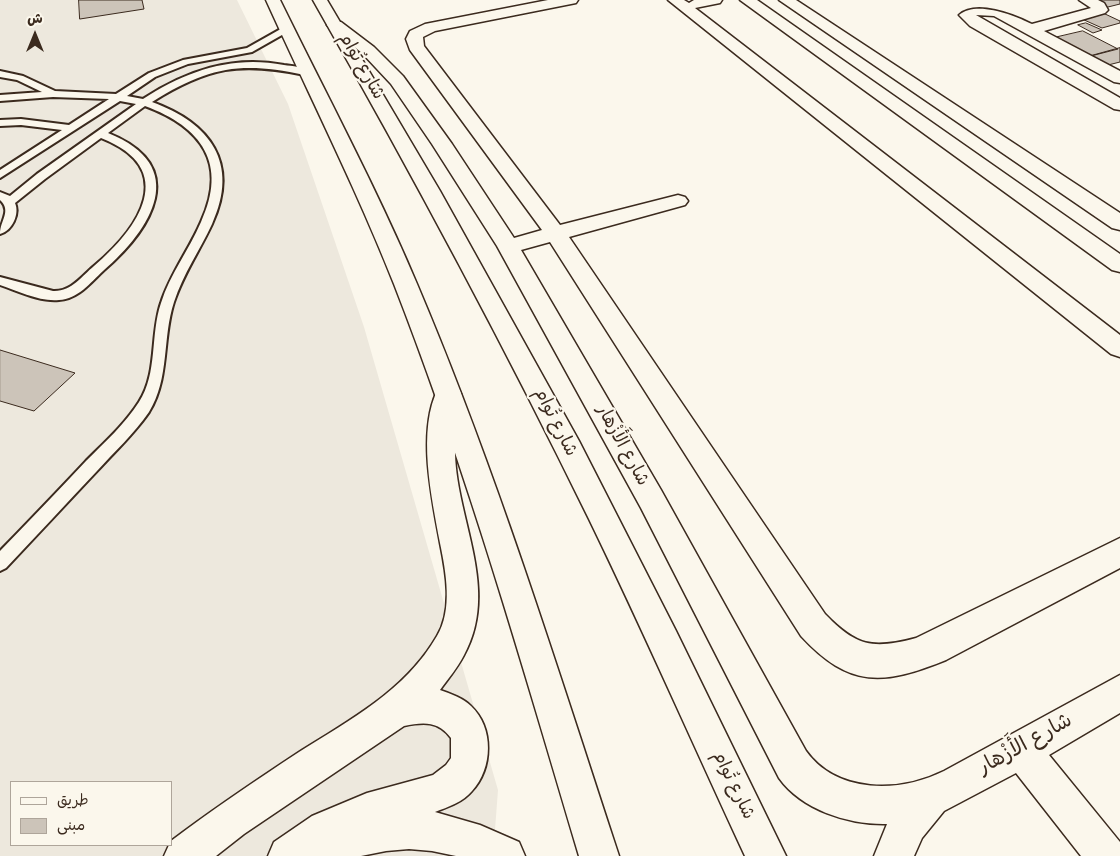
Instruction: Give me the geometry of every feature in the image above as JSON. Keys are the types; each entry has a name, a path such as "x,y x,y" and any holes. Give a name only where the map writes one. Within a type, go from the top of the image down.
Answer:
{"street":[{"path":"272,0 305,72 368,198 405,284 448,394 515,587 599,856"},
{"name":"شارع تُوام","path":"320,0 434,196 597,506 766,856"},
{"path":"571,0 431,27 416,34 414,39 416,47 555,233 813,625 824,638 837,649 852,657 869,662 904,660 920,654 1120,552"},
{"path":"675,0 1120,348"},
{"path":"696,4 715,0"},
{"path":"747,0 1120,265"},
{"path":"786,0 1120,223"},
{"path":"1030,30 1100,10 1099,6 1086,0"},
{"path":"1120,78 999,13 967,7 967,15 972,21 1120,105"},
{"name":"شارع الأَزْهار","path":"335,24 368,50 396,80 442,144 508,246 650,499 772,730 796,769 814,785 835,798 857,803 897,803 930,797 1020,750 1120,693"},
{"path":"892,102 906,96 925,93"},
{"path":"926,126 948,124 960,116"},
{"path":"508,246 678,201"},
{"path":"184,856 230,820 397,710 424,683 452,644 460,617 462,589 460,562 444,488 440,455 442,427 448,394"},
{"path":"288,856 302,844 336,824 387,805 438,792 450,786 461,776 468,763 471,749 470,736 464,723 442,707 428,705 397,710"},
{"path":"1020,750 1106,856"},
{"name":"شارع الأَزْهار","path":"894,856 902,833 914,813 930,797"},
{"path":"313,856 333,845 370,833 408,829 444,832 480,843 505,856"}],"lane":[{"path":"0,175 141,81 162,70 186,62 249,50 259,46 286,28"},
{"path":"0,230 10,217 12,209 5,199 37,180 168,87 188,77 231,65 260,64 305,72"},
{"path":"0,74 20,78 52,93"},
{"path":"0,98 52,93 117,97 166,110 181,118 205,139 217,166 219,181 214,206 208,221 182,267 166,304 156,380 145,404 126,430 0,563"},
{"path":"0,124 21,122 71,128"},
{"path":"0,281 52,295 68,294 118,252 134,234 145,217 151,200 152,185 150,172 143,159 133,149 114,138 100,134"}],"shaded area":[{"path":"0,0 237,0 288,104 364,327 498,790 493,856 0,856"}],"building":[{"path":"79,0 142,0 144,9 80,19"},
{"path":"1093,0 1120,0 1120,4 1108,7"},
{"path":"1103,13 1120,21 1120,23 1102,28 1082,19"},
{"path":"1086,23 1102,30 1093,33 1078,25"},
{"path":"1083,31 1118,49 1087,57 1053,38"},
{"path":"1120,48 1120,62 1104,66 1087,57"},
{"path":"0,350 75,373 34,411 0,401"}]}
